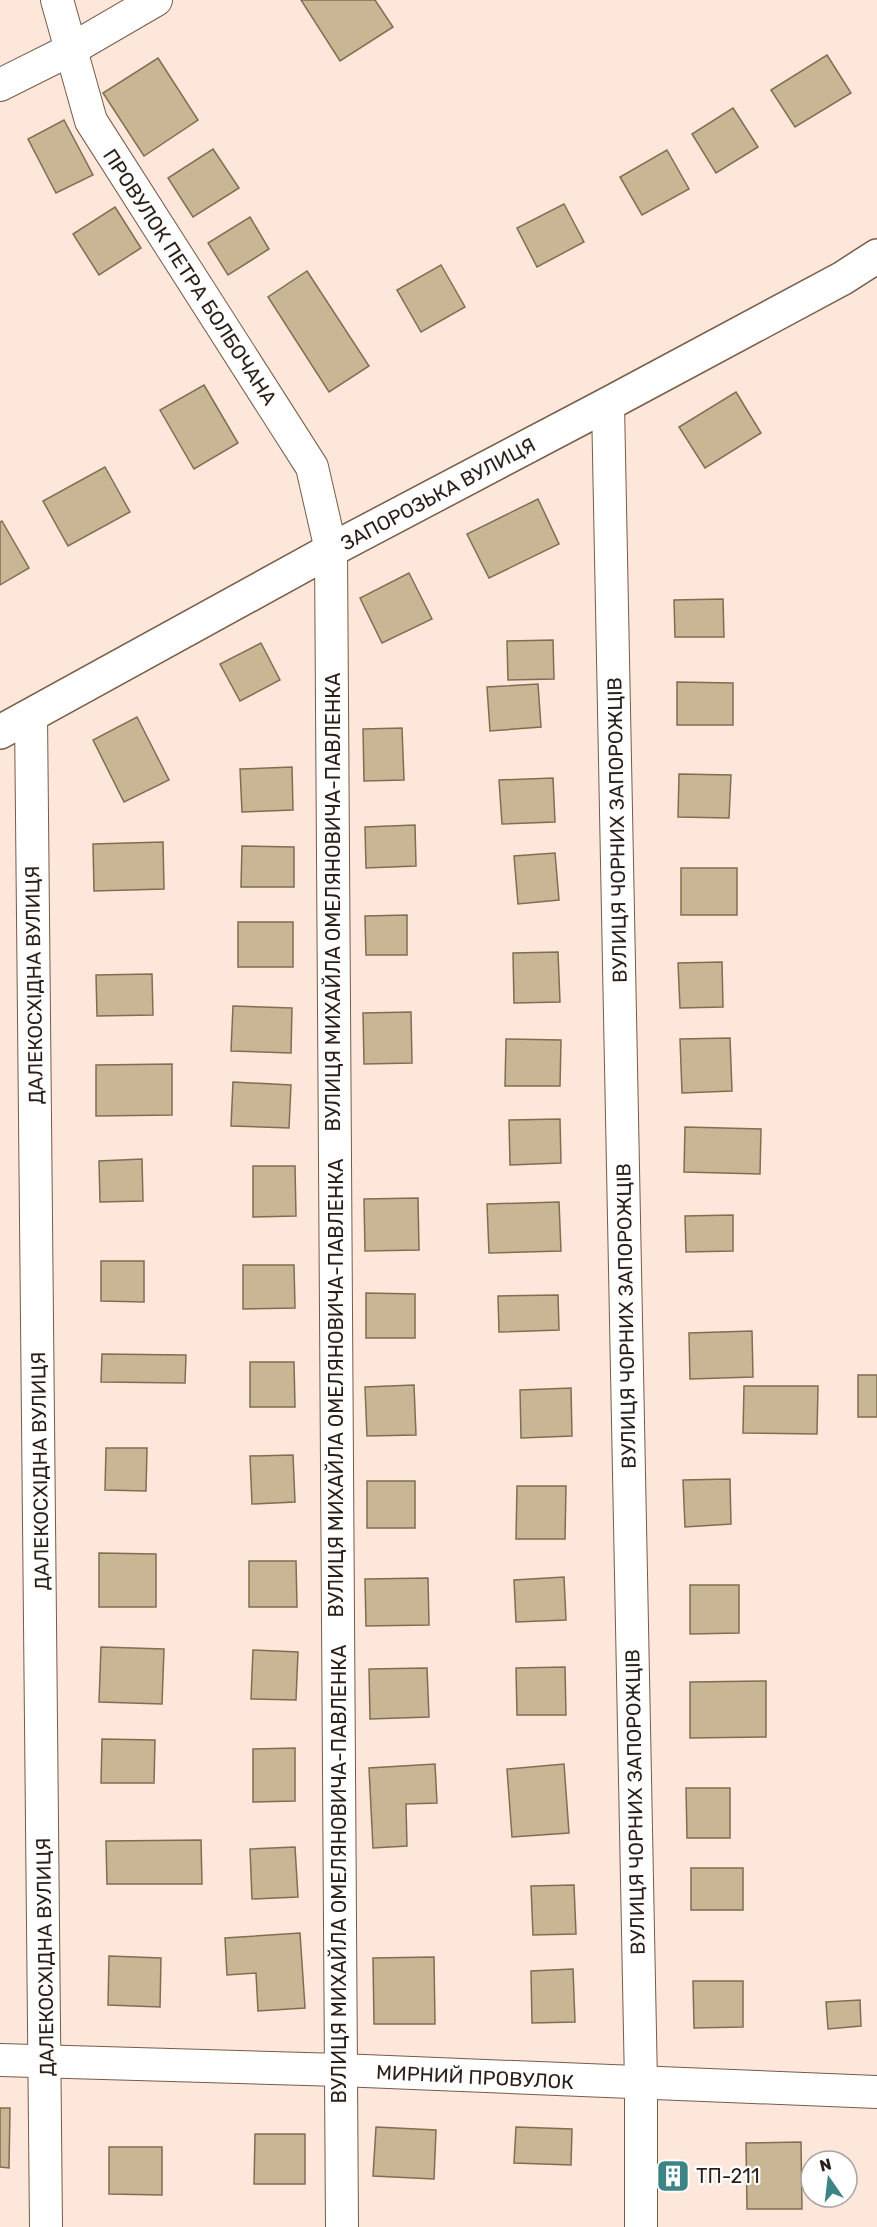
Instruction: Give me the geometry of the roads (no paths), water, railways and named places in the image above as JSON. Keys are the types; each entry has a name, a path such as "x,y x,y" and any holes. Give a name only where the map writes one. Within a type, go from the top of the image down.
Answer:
{"street":[{"name":"ПРОВУЛОК ПЕТРА БОЛБОЧАНА","path":"57,0 91,121 312,467 331,550"},
{"path":"0,85 70,50 156,0"},
{"name":"ЗАПОРОЗЬКА ВУЛИЦЯ","path":"0,732 331,550 843,278 877,256"},
{"name":"ВУЛИЦЯ ЧОРНИХ ЗАПОРОЖЦІВ","path":"608,404 641,2084 641,2227"},
{"name":"ВУЛИЦЯ МИХАЙЛА ОМЕЛЯНОВИЧА-ПАВЛЕНКА","path":"331,550 342,2227"},
{"name":"ДАЛЕКОСХІДНА ВУЛИЦЯ","path":"31,715 46,2227"},
{"name":"МИРНИЙ ПРОВУЛОК","path":"0,2060 340,2070 877,2092"}],"place":[{"name":"ТП-211","path":"673,2176"}]}
